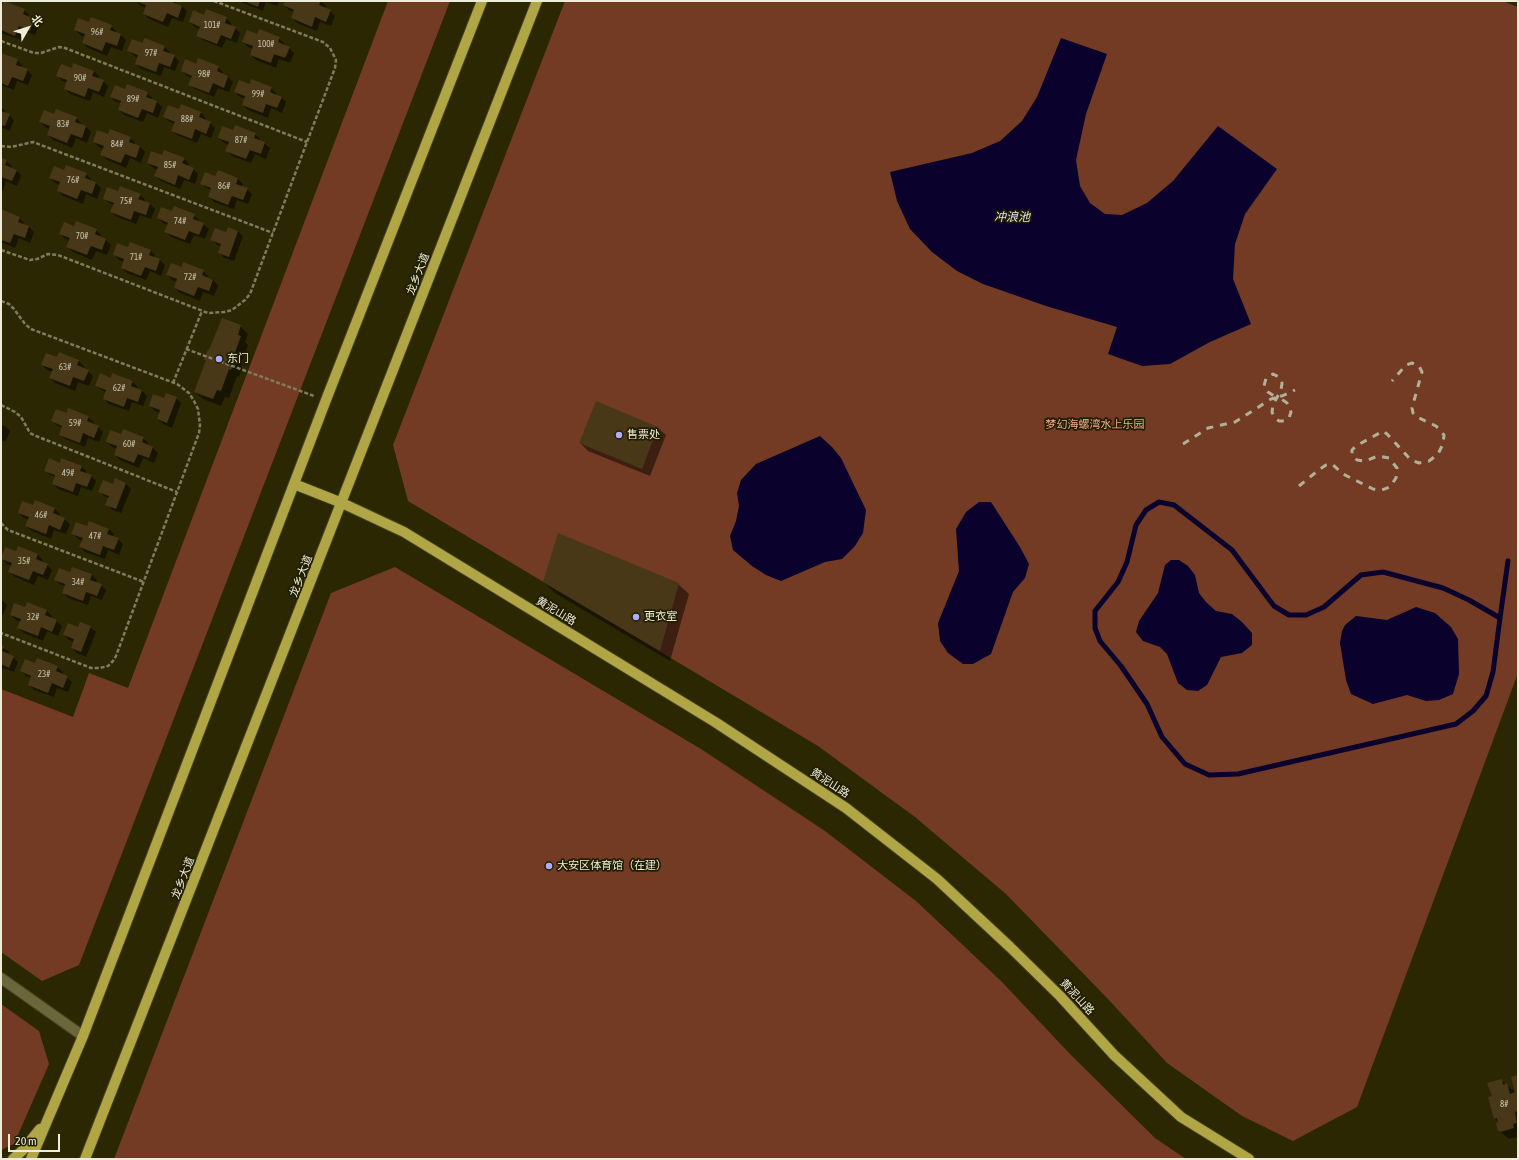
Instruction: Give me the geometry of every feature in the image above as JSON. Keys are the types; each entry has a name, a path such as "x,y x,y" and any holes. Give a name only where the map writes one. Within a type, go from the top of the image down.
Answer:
{"main road":[{"path":"31,1159 83,1036 326,400 482,1"},
{"name":"龙乡大道","path":"85,1159 537,1"},
{"name":"黄泥山路","path":"294,484 342,503 404,532 715,722 846,808 937,879 1060,996 1114,1055 1181,1117 1249,1159"},
{"path":"13,1159 23,1150 48,1120"}],"street":[{"path":"1,978 83,1036"}],"path":[{"path":"1,250 30,260 37,259 48,254 58,255 202,311 216,314 239,306 245,300 250,294 335,68 336,60 330,48 322,42 214,1"},
{"path":"1,41 41,53 59,47 65,48 307,142"},
{"path":"1,146 11,148 33,142 273,233"},
{"path":"1,301 9,304 31,329 183,388 189,394 198,409 200,425 200,433 116,656 108,666 91,668 1,633"},
{"path":"173,383 202,311"},
{"path":"186,349 326,400"},
{"path":"1,405 15,412 21,417 30,433 36,436 177,492"},
{"path":"1,523 8,530 144,582"}],"green space":[{"path":"388,1 450,1 79,965 42,981 1,952 1,689 73,717 89,673 128,688"},
{"name":"梦幻海螺湾水上乐园","path":"565,1 1502,1 1518,7 1518,673 1357,1107 1293,1141 1242,1116 1167,1063 1108,999 1006,894 915,817 818,746 408,501 393,445"},
{"name":"大安区体育馆（在建）","path":"395,567 701,749 825,831 916,901 1001,981 1070,1054 1155,1138 1186,1159 114,1159 331,593"},
{"path":"1,1004 39,1031 49,1064 14,1144 1,1150"}],"water":[{"name":"冲浪池","path":"1061,38 1107,54 1086,114 1076,160 1080,186 1090,203 1105,214 1122,215 1147,203 1173,181 1218,126 1277,169 1245,214 1235,244 1233,279 1251,324 1210,342 1170,364 1142,366 1108,354 1117,327 1046,306 983,284 957,271 932,252 910,229 897,201 890,172 972,153 1000,141 1022,121 1037,97"},
{"path":"820,436 841,458 866,510 863,533 855,546 842,559 825,562 781,581 766,575 752,566 733,550 730,536 736,521 739,506 737,493 741,480 756,464"},
{"path":"979,502 991,502 1020,547 1029,564 1025,578 1013,592 991,654 973,664 963,664 948,653 940,641 938,623 959,571 956,529 966,512"},
{"path":"1171,560 1179,560 1188,566 1195,575 1199,593 1206,602 1216,611 1232,614 1252,633 1252,645 1242,653 1221,657 1207,685 1198,691 1187,690 1178,683 1167,654 1160,647 1143,641 1136,632 1139,621 1158,593 1165,565"},
{"path":"1416,607 1435,613 1451,627 1458,639 1459,674 1453,694 1439,700 1426,701 1407,695 1373,704 1351,694 1346,680 1340,643 1342,631 1345,625 1356,616 1387,620"}],"building":[{"path":"4,1 25,9 23,14 34,19 30,31 19,26 15,36 1,30 1,6"},
{"path":"135,1 170,1 182,6 178,18 167,13 163,22 143,14 146,5"},
{"path":"244,1 260,1 258,7"},
{"path":"285,1 321,1 319,5 331,10 326,22 315,17 312,27 291,18 294,10 283,5"},
{"path":"206,9 227,17 225,23 236,27 231,39 221,35 217,44 196,36 200,27 189,22 193,10 204,15"},
{"path":"91,17 112,25 110,30 121,34 117,46 106,42 102,51 82,43 85,34 74,30 78,18 89,22"},
{"path":"259,29 280,37 278,42 290,47 285,58 274,54 271,63 250,55 253,46 242,42 247,30 257,34"},
{"path":"145,38 165,46 163,51 175,55 170,67 159,63 156,72 135,64 138,55 127,51 132,39 142,43"},
{"path":"1,53 18,59 16,65 28,69 23,81 12,77 8,86 1,83"},
{"path":"198,58 219,66 217,71 228,76 224,88 213,83 209,93 188,85 192,76 181,71 185,59 196,64"},
{"path":"73,63 94,71 92,76 104,80 99,92 88,88 85,97 64,89 67,80 56,76 61,64 72,68"},
{"path":"251,79 272,87 270,92 282,97 277,108 266,104 263,113 242,105 245,96 234,92 239,80 250,84"},
{"path":"127,84 148,92 146,97 157,101 153,113 142,109 138,118 118,110 121,101 110,97 115,85 125,89"},
{"path":"181,104 201,112 199,117 211,122 206,134 195,129 192,139 171,131 175,122 163,117 168,105 179,109"},
{"path":"56,109 77,117 75,122 86,126 82,138 71,134 67,143 47,135 50,126 39,122 44,110 54,114"},
{"path":"1,111 10,114 5,126 1,125"},
{"path":"235,125 256,133 254,138 265,142 261,154 250,150 246,159 225,151 229,142 218,138 222,126 233,130"},
{"path":"110,129 131,137 129,142 140,146 136,158 125,154 121,163 100,155 104,146 93,142 97,130 108,134"},
{"path":"164,150 185,158 182,163 194,168 189,180 178,175 175,185 154,176 158,167 147,163 151,151 162,155"},
{"path":"1,158 7,160 5,165 17,170 12,181 1,177"},
{"path":"66,165 87,173 85,178 96,182 92,194 81,190 77,199 57,191 60,182 49,178 54,166 64,170"},
{"path":"218,170 238,178 236,184 248,188 243,200 232,196 228,205 208,197 211,188 200,184 205,172 215,176"},
{"path":"120,186 141,194 138,199 150,203 146,215 134,211 131,220 110,212 114,203 103,199 107,187 118,191"},
{"path":"174,206 195,214 193,219 204,223 199,235 189,231 185,240 164,232 168,223 157,218 161,207 172,211"},
{"path":"1,209 20,217 18,222 29,226 25,238 14,234 10,243 1,240"},
{"path":"76,221 97,229 95,234 106,239 102,250 91,246 87,255 66,247 70,238 59,234 64,222 74,226"},
{"path":"228,227 238,231 229,257 218,253 221,244 210,240 215,228 226,232"},
{"path":"130,242 151,250 149,255 160,259 156,271 145,267 141,276 121,268 124,259 113,255 117,243 128,247"},
{"path":"183,262 204,270 202,275 213,280 209,291 198,287 194,296 174,288 177,279 166,275 171,263 182,267"},
{"name":"东门","path":"222,318 241,325 238,335 241,336 233,358 235,359 231,370 229,369 221,391 217,390 213,399 194,392 206,360 204,360 208,349 209,350"},
{"path":"59,352 79,360 77,365 89,370 84,381 73,377 70,386 49,378 53,369 41,365 46,353 57,357"},
{"path":"100,373 111,378 112,373 133,381 131,386 142,390 138,402 127,398 124,407 103,399 106,390 95,386"},
{"path":"166,393 177,397 167,423 157,419 160,410 149,406 153,394 164,398"},
{"name":"售票处","path":"596,401 658,427 642,469 579,443"},
{"path":"68,408 89,416 87,421 99,426 94,438 83,433 80,443 59,435 62,426 51,421 56,409 67,413"},
{"path":"123,429 144,437 142,442 153,447 149,458 138,454 134,463 114,455 117,446 106,442 110,430 121,434"},
{"path":"49,458 60,463 61,458 82,466 80,471 92,475 87,487 76,483 73,492 52,484 55,475 44,471"},
{"path":"115,478 126,483 116,509 105,505 109,496 98,492 103,480 113,484"},
{"path":"35,500 55,508 53,513 65,518 60,530 49,525 46,534 25,526 29,517 18,513 22,501 33,505"},
{"path":"89,521 109,529 107,534 119,538 114,550 103,546 100,555 79,547 83,538 71,534 76,522 87,526"},
{"name":"更衣室","path":"558,533 679,583 660,651 543,582"},
{"path":"18,546 38,554 36,559 48,564 43,575 33,571 29,580 8,572 12,563 1,559 5,547 16,551"},
{"path":"72,567 92,574 90,580 102,584 97,596 86,592 83,601 62,593 65,584 54,580 59,568 70,572"},
{"path":"27,602 47,610 45,615 57,620 52,632 41,627 38,636 17,628 21,619 10,615 14,603 25,607"},
{"path":"80,622 91,626 81,652 71,648 74,639 63,635 68,623 78,627"},
{"path":"1,645 4,646 2,651 14,656 9,668 1,664"},
{"path":"37,658 58,666 56,671 68,676 63,688 52,683 48,693 28,685 31,676 20,671 25,659 35,663"},
{"path":"1518,1075 1518,1111 1515,1112 1517,1123 1513,1124 1514,1128 1500,1132 1498,1131 1496,1123 1498,1122 1497,1118 1494,1119 1488,1097 1492,1096 1487,1083 1502,1079 1503,1085 1507,1083 1510,1094 1515,1092 1511,1077"}],"waterway":[{"path":"1500,618 1469,600 1443,588 1383,572 1361,575 1324,607 1306,615 1289,615 1274,606 1232,550 1174,505 1159,502 1146,510 1136,525 1127,562 1118,582 1095,611 1095,628 1100,641 1121,666 1147,704 1162,737 1185,764 1209,775 1238,774 1456,724 1473,711 1486,696 1493,672 1508,561"}],"railway":[{"path":"1299,486 1320,469 1326,465 1332,464 1343,474 1373,489 1382,490 1390,487 1396,478 1397,468 1389,458 1378,456 1365,461 1357,460 1352,455 1352,450 1356,446 1383,431 1411,460 1419,463 1429,461 1438,454 1443,444 1444,435 1436,426 1417,417 1413,413 1412,408 1422,372 1419,366 1412,363 1406,365 1392,381"},
{"path":"1183,444 1208,428 1235,422 1271,399 1275,398 1280,398 1287,403 1291,412 1289,418 1284,421 1279,421 1274,417 1272,412 1273,405 1281,390 1282,383 1279,377 1273,374 1266,378 1264,386 1268,392 1274,396 1282,396 1295,390"}],"place":[{"name":"东门","path":"219,359"},
{"name":"售票处","path":"619,435"},
{"name":"更衣室","path":"636,617"},
{"name":"大安区体育馆（在建）","path":"549,866"}]}
